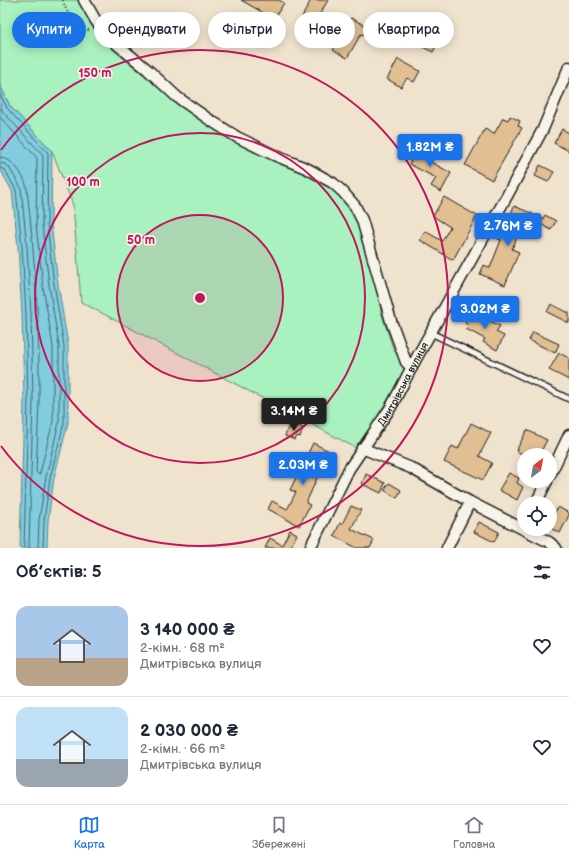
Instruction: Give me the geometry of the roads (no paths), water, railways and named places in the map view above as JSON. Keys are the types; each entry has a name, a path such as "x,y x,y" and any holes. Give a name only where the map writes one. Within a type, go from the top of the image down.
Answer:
{"street":[{"path":"84,0 103,31 177,97 231,133 258,148 308,169 325,178 343,192 355,206 362,220 391,321 406,362 412,368"},
{"name":"Дмитрівська вулиця","path":"310,548 339,488 362,448 386,416 483,241 538,139 569,68"},
{"path":"557,460 569,435"},
{"path":"362,448 381,454 411,468 470,502 517,525"},
{"path":"447,548 470,502"},
{"path":"538,536 556,548"}],"lane":[{"path":"431,333 569,399"}],"water":[{"path":"0,85 10,106 52,151 51,223 58,284 68,345 68,423 54,478 48,521 47,548 20,548 24,401 22,315 18,247 12,191 0,169"}]}
